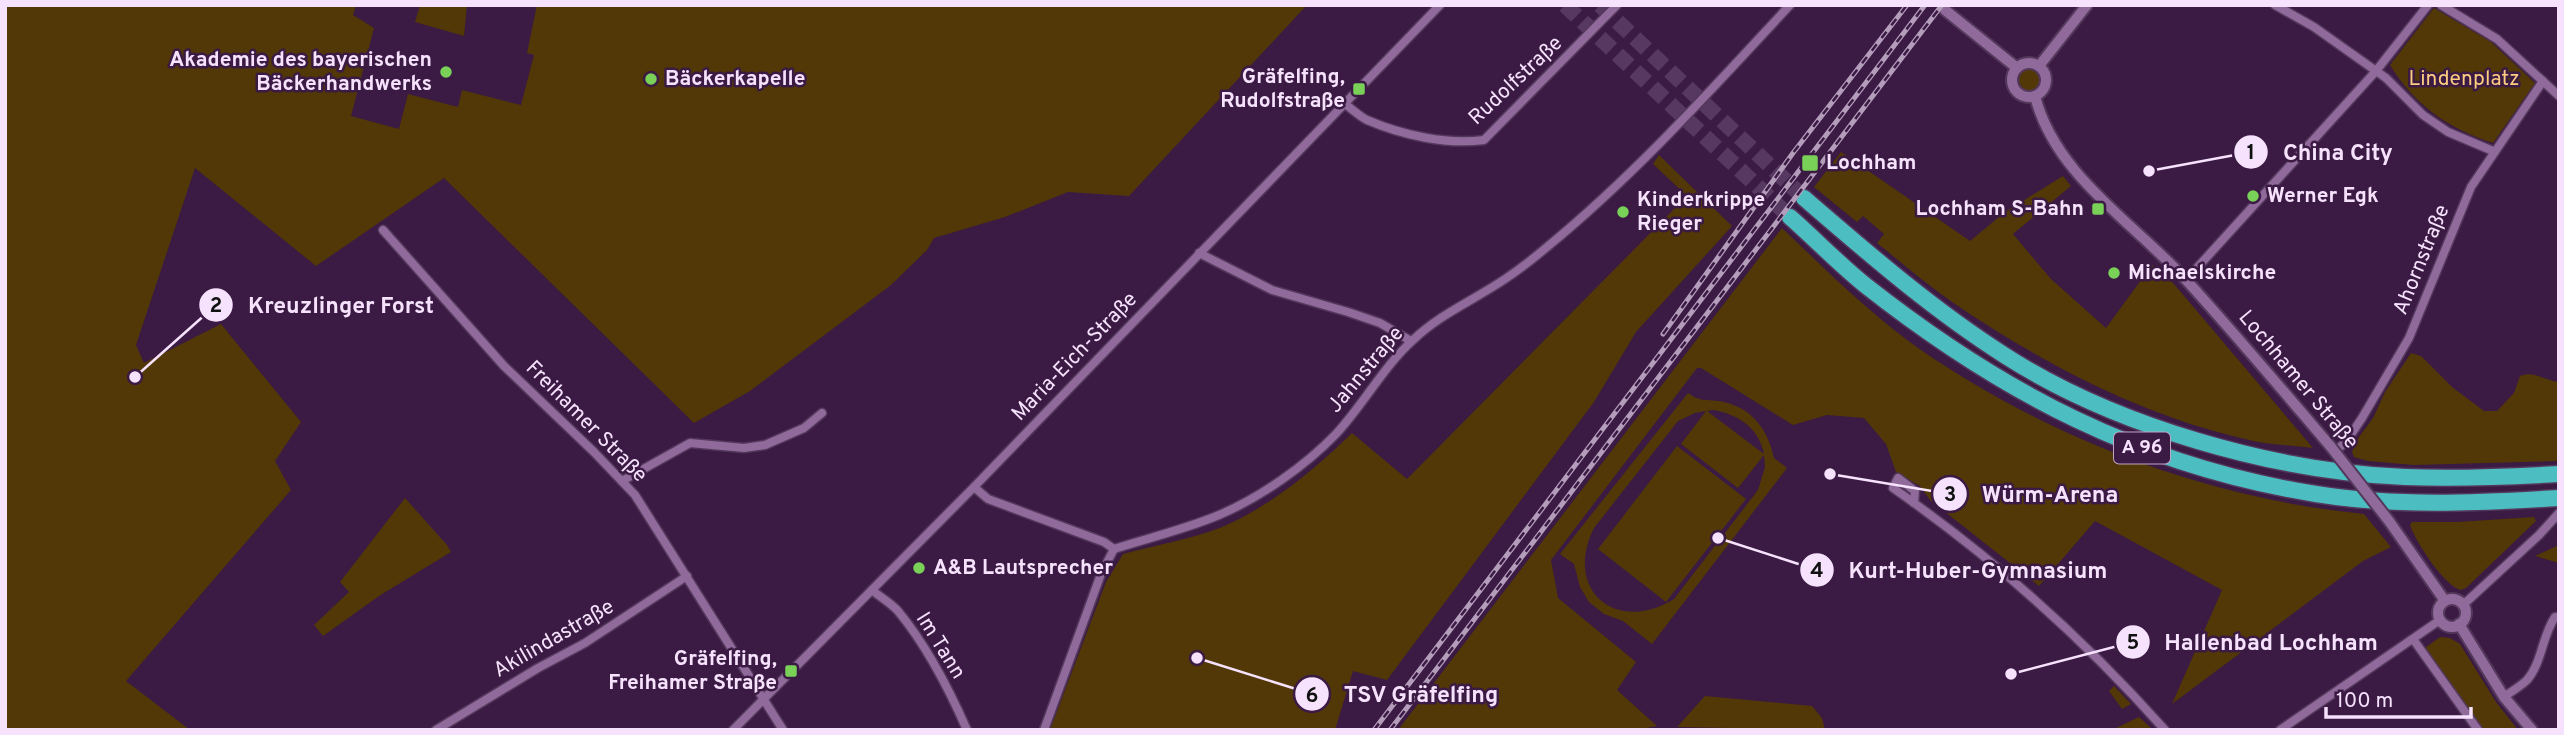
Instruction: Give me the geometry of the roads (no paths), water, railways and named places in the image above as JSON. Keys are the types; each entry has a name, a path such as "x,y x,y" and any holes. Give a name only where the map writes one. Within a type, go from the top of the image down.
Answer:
{"highway":[{"name":"A 96","path":"1804,198 1943,315 2006,357 2072,392 2162,429 2239,453 2310,467 2403,477 2495,478 2559,474"},
{"name":"A 96","path":"1790,217 1863,283 1930,334 1998,379 2062,414 2153,453 2232,476 2317,494 2410,502 2490,502 2559,498"}],"street":[{"name":"Maria-Eich-Straße","path":"733,730 974,487 1440,5"},
{"name":"Rudolfstraße","path":"1345,104 1365,119 1418,135 1462,143 1484,140 1617,5"},
{"name":"Jahnstraße","path":"1114,549 1219,515 1250,499 1291,472 1333,436 1411,341 1444,314 1504,279 1546,248 1606,197 1678,126 1790,5"},
{"path":"2035,96 2019,94 2014,88 2012,77 2017,68 2032,63 2039,66 2087,5"},
{"path":"2275,5 2314,27 2394,84 2423,115 2448,132 2493,151"},
{"path":"2186,280 2376,71 2428,5"},
{"path":"2441,5 2497,39 2559,96"},
{"path":"1945,10 2017,68"},
{"name":"Lochhamer Straße","path":"2039,66 2044,72 2046,86 2035,96 2046,130 2079,174 2186,280 2335,449 2445,601"},
{"name":"Ahornstraße","path":"2335,449 2362,418 2409,338 2471,187 2543,81"},
{"name":"Freihamer Straße","path":"383,230 504,366 635,495 783,730"},
{"path":"1199,254 1272,290 1369,319 1411,341"},
{"path":"622,481 690,443 736,448 765,445 804,428 822,414"},
{"path":"974,487 988,499 1104,542 1114,549 1101,574 1044,730"},
{"path":"1914,503 2007,575 2104,665 2165,730"},
{"path":"2463,605 2559,513"},
{"name":"Akilindastraße","path":"436,730 604,631 687,576"},
{"name":"Im Tann","path":"872,590 896,610 930,658 967,730"},
{"path":"2455,600 2463,605 2465,614 2459,624 2448,626 2440,620 2438,612 2445,601 2455,600"},
{"path":"2504,697 2527,680 2534,670 2547,628 2555,617 2559,617"},
{"path":"2280,730 2440,620"},
{"path":"2459,624 2504,697 2532,730"},
{"path":"2413,639 2478,730"}],"tunnel":[{"path":"1565,5 1790,217"},
{"path":"1600,5 1804,198"}],"railway":[{"path":"1663,334 1793,153 1907,5"},
{"path":"1374,730 1925,5"},
{"path":"1390,730 1942,5"}],"place":[{"name":"Akademie des bayerischen Bäckerhandwerks","path":"446,72"},
{"name":"Bäckerkapelle","path":"651,79"},
{"name":"Gräfelfing, Rudolfstraße","path":"1359,89"},
{"name":"Lochham","path":"1810,163"},
{"name":"China City","path":"2149,171"},
{"name":"Werner Egk","path":"2253,196"},
{"name":"Lochham S-Bahn","path":"2098,209"},
{"name":"Kinderkrippe Rieger","path":"1623,212"},
{"name":"Michaelskirche","path":"2114,273"},
{"name":"Kreuzlinger Forst","path":"135,377"},
{"name":"Würm-Arena","path":"1830,474"},
{"name":"Kurt-Huber-Gymnasium","path":"1718,538"},
{"name":"A&B Lautsprecher","path":"919,568"},
{"name":"TSV Gräfelfing","path":"1197,658"},
{"name":"Gräfelfing, Freihamer Straße","path":"791,671"},
{"name":"Hallenbad Lochham","path":"2011,674"}],"park label":[{"name":"Lindenplatz","path":"2464,79"}]}
